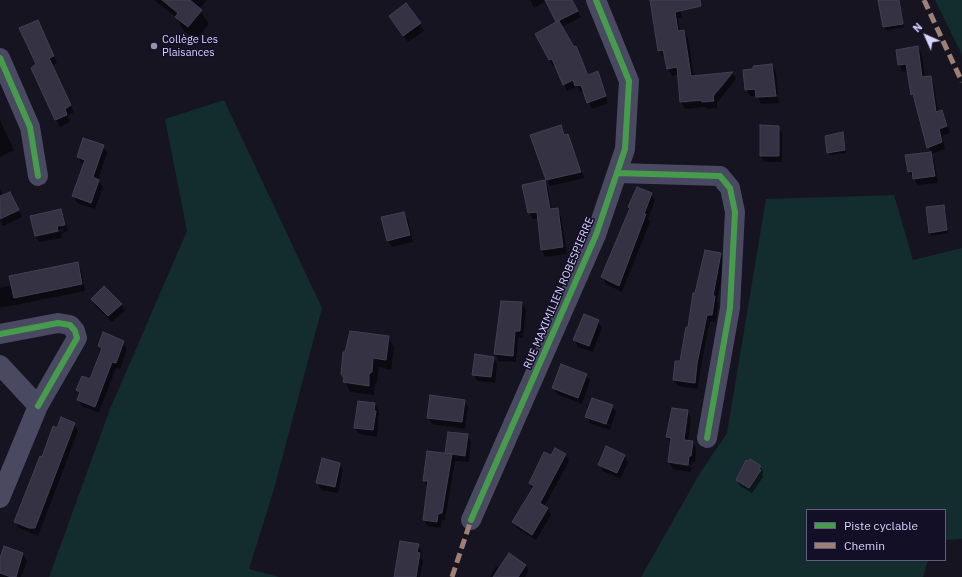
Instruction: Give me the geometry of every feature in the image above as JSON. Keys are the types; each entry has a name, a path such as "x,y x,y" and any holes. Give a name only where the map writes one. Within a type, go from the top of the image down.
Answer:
{"street":[{"name":"RUE MAXIMILIEN ROBESPIERRE","path":"471,520 596,236 625,149 629,81 596,0"},
{"path":"0,58 30,126 38,176"},
{"path":"617,173 720,176 730,188 735,212 730,308 707,438"},
{"path":"0,334 58,323 70,325 75,331 77,338 38,406 0,498"},
{"path":"0,365 38,406"}],"green space":[{"path":"935,0 962,0 962,55"},
{"path":"224,100 322,308 274,489 249,569 279,577 49,577 110,409 187,231 165,119"},
{"path":"894,195 913,260 962,248 962,539 946,540 946,509 806,509 806,561 928,561 923,577 641,577 700,473 727,433 766,199"}],"building":[{"path":"162,0 190,0 202,10 188,27 175,17 178,13"},
{"path":"545,0 572,0 578,11 556,22"},
{"path":"650,0 700,0 701,6 675,12 678,31 684,30 691,76 733,72 713,96 714,101 702,102 701,100 680,102 677,67 667,69 663,50 658,51"},
{"path":"878,0 899,0 903,24 883,27"},
{"path":"406,3 421,23 403,36 389,16"},
{"path":"38,20 54,56 49,58 71,105 65,109 67,115 55,120 31,68 36,64 19,28"},
{"path":"559,21 574,47 576,46 588,75 598,71 606,96 587,103 581,85 575,86 573,80 563,85 552,59 549,60 535,34"},
{"path":"918,46 922,77 931,76 936,112 942,110 947,126 939,129 942,142 927,148 913,94 911,95 906,64 898,65 896,50"},
{"path":"772,64 776,96 756,97 755,89 745,90 743,70 753,69 753,66"},
{"path":"561,125 564,135 568,134 581,172 546,180 530,135"},
{"path":"760,125 779,126 779,156 760,156"},
{"path":"843,132 845,150 827,153 825,136"},
{"path":"83,138 104,145 93,177 99,180 91,203 72,196 85,160 77,157"},
{"path":"931,152 935,176 913,179 912,171 908,172 905,155"},
{"path":"545,180 550,209 558,208 563,247 541,250 537,212 528,213 522,185"},
{"path":"637,187 652,193 644,214 646,214 619,286 601,277 630,208 628,207"},
{"path":"10,192 19,210 0,219 0,196"},
{"path":"944,205 947,230 929,233 926,207"},
{"path":"61,209 65,225 57,226 58,231 35,236 30,216"},
{"path":"404,212 410,235 387,241 381,217"},
{"path":"705,250 721,253 713,296 715,296 712,315 707,315 697,364 695,383 673,380 675,361 680,361 686,327 688,327 693,293 695,293"},
{"path":"78,262 82,284 14,298 9,276"},
{"path":"104,286 122,304 108,316 91,299"},
{"path":"501,301 522,302 520,331 515,331 513,356 494,354"},
{"path":"584,314 599,320 589,346 573,340"},
{"path":"350,331 389,336 386,360 373,358 372,372 369,374 369,386 343,382 344,378 341,374 343,352 345,352"},
{"path":"103,332 124,341 116,363 112,362 95,407 77,400 80,392 76,390 82,376 90,379 102,348 98,346"},
{"path":"475,354 494,357 491,377 472,375"},
{"path":"561,364 587,374 578,398 552,388"},
{"path":"430,395 465,400 462,422 427,418"},
{"path":"592,398 613,405 606,424 585,417"},
{"path":"358,401 375,403 374,411 376,411 373,430 354,428"},
{"path":"672,408 688,410 684,440 693,441 688,465 668,462 671,438 666,437"},
{"path":"61,417 75,423 35,528 29,528 14,522 40,456 42,457 53,426 57,428"},
{"path":"448,432 468,434 465,456 445,453"},
{"path":"606,446 625,455 617,473 598,465"},
{"path":"555,448 566,454 540,503 548,508 532,535 512,522 534,486 529,483 544,452 551,455"},
{"path":"427,451 452,454 442,513 438,514 437,522 423,520 428,481 423,481"},
{"path":"322,458 340,463 335,487 316,483"},
{"path":"750,459 761,466 759,469 761,470 749,488 736,480 746,460 748,461"},
{"path":"400,541 419,544 417,552 420,553 416,577 394,577"},
{"path":"4,546 23,553 16,577 11,577 0,573 0,558"},
{"path":"509,553 526,565 518,577 493,577"}],"marked path":[{"path":"924,0 962,82"},
{"path":"452,577 471,520"}],"cycle path":[{"path":"471,520 596,235 625,149 629,81 596,0"},
{"path":"0,58 30,127 38,176"},
{"path":"617,173 720,176 730,188 735,212 730,308 707,438"},
{"path":"0,334 58,323 70,325 75,331 77,338 38,406"}],"place":[{"name":"Collège Les Plaisances","path":"154,46"}]}
